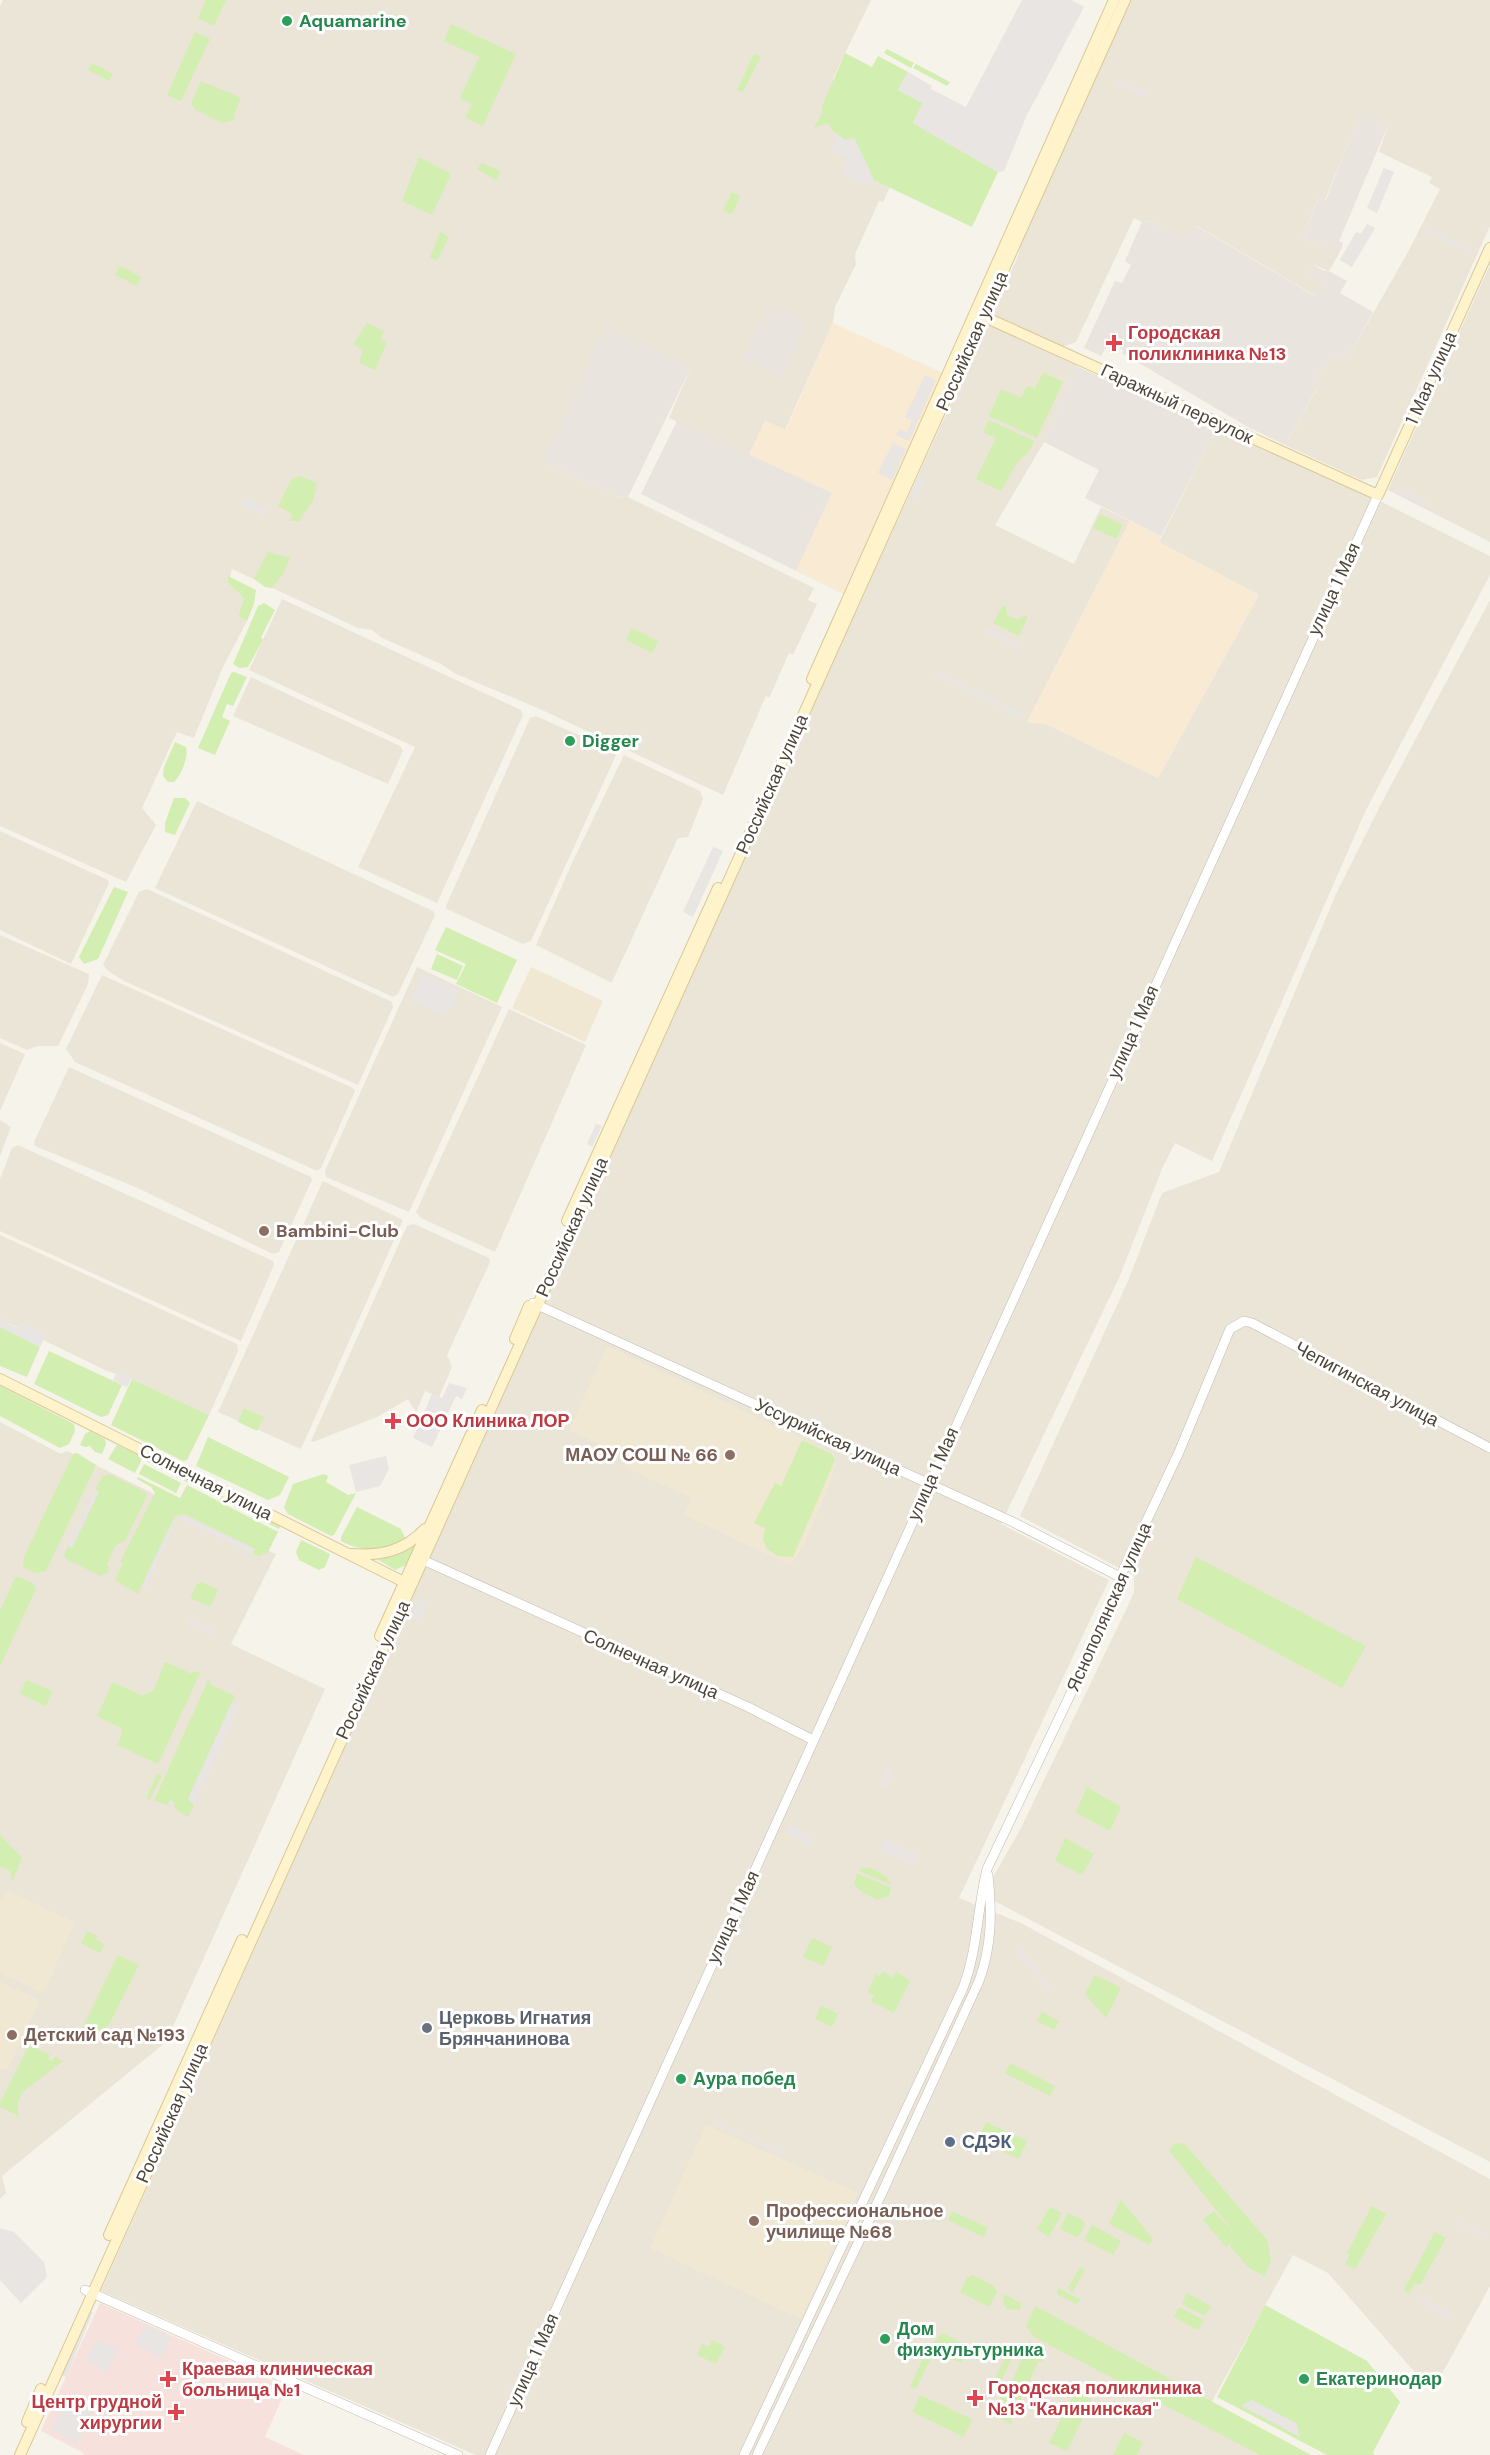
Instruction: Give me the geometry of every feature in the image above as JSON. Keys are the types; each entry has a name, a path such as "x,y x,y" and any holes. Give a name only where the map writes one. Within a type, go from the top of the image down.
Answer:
{"main road":[{"name":"Российская улица","path":"979,314 1114,0"},
{"name":"Российская улица","path":"408,1584 423,1560 534,1303 979,314 1125,0"},
{"name":"1 Мая улица","path":"1379,493 1490,248"},
{"name":"Гаражный переулок","path":"979,314 1379,493"},
{"name":"Российская улица","path":"12,2455 408,1584 430,1523 534,1303"},
{"name":"Солнечная улица","path":"0,1379 408,1584"},
{"path":"346,1553 365,1555 397,1550 410,1543 430,1523"},
{"name":"Российская улица","path":"20,2455 88,2291"}],"street":[{"name":"улица 1 Мая","path":"490,2455 1379,493"},
{"name":"Уссурийская улица","path":"534,1303 1013,1522 1122,1578"},
{"name":"Яснополянская улица","path":"744,2455 963,1988 973,1958 978,1904 987,1869 1115,1602 1122,1586 1122,1578 1179,1452 1223,1342 1230,1329 1244,1320"},
{"name":"Чепигинская улица","path":"1244,1320 1490,1448"},
{"name":"Солнечная улица","path":"423,1560 748,1707 813,1740"},
{"path":"757,2455 874,2212 974,1993 989,1948 991,1901 987,1869"},
{"path":"963,1988 974,1993"},
{"path":"88,2291 458,2455"}],"shaded area":[{"path":"3,0 871,0 833,78 833,87 821,110 854,137 874,180 890,187 883,202 879,201 855,254 856,264 835,307 833,323 785,430 765,421 749,455 669,418 691,367 543,463 617,496 628,497 814,588 808,600 817,604 793,655 789,653 769,698 766,696 723,795 540,709 454,673 441,664 382,638 372,630 358,628 232,569 228,583 244,598 238,617 247,621 223,667 194,738 177,732 142,808 156,825 126,882 0,826 0,6"},
{"path":"1022,0 1071,0 1084,7 1026,117 1004,171 998,172 913,123 923,103 898,90 908,72 932,86 931,89 966,107"},
{"path":"1131,0 1490,0 1490,226 1377,477 1362,480 1285,445 1318,387 1314,384 1330,357 1347,359 1408,252 1440,189 1429,183 1432,177 1379,152 1388,125 1360,113 1325,200 1318,198 1303,238 1328,248 1342,248 1329,271 1314,265 1308,274 1323,284 1316,296 1197,226 1184,239 1150,221 1142,222 1134,218 1076,342 1062,347 997,319 994,309 1018,256 1024,235"},
{"path":"1118,80 1148,93 1146,98 1116,84"},
{"path":"1360,112 1388,125 1339,241 1343,243 1342,248 1328,248 1303,238 1319,197 1326,200"},
{"path":"837,134 846,140 854,137 874,180 871,186 843,175 848,159 830,151"},
{"path":"1384,168 1394,172 1377,213 1367,208"},
{"path":"1150,221 1183,238 1196,226 1315,296 1323,284 1308,275 1313,265 1324,271 1327,270 1347,281 1340,293 1373,312 1347,359 1330,357 1314,384 1318,386 1285,445 1248,427 1122,353 1123,350 1118,346 1121,339 1113,335 1101,356 1084,348 1115,281 1122,283 1131,265 1125,261 1142,222"},
{"path":"1367,224 1375,228 1352,267 1340,260 1356,232 1361,234"},
{"path":"1428,229 1470,248 1468,252 1426,233"},
{"path":"1490,265 1490,542 1388,490"},
{"path":"769,305 807,321 782,378 743,360"},
{"path":"833,323 945,374 847,596 796,571 832,493 749,455 765,421 786,430"},
{"path":"995,324 1078,362 1044,442 995,525 1074,564 1101,507 1130,521 1027,722 1046,724 1158,778 1259,595 1159,542 1217,428 1368,495 1490,556 1490,575 1366,810 1212,1161 1175,1143 1162,1169 1119,1278 1001,1524 1109,1580 959,1898 1021,1923 1490,2179 1490,2286 1432,2392 1328,2273 1293,2255 1200,2423 1262,2455 476,2455 101,2291 762,817 986,327"},
{"path":"605,327 691,367 628,497 617,496 543,463"},
{"path":"1076,366 1217,428 1161,536 1085,498 1099,470 1044,442"},
{"path":"925,375 936,380 909,441 896,435 899,429 907,432 912,421 905,417"},
{"path":"677,421 832,493 796,571 641,494"},
{"path":"893,443 906,449 892,480 878,473"},
{"path":"919,477 925,480 916,499 910,496"},
{"path":"1396,487 1427,502 1425,507 1394,491"},
{"path":"244,499 267,510 264,516 241,505"},
{"path":"1130,521 1161,536 1159,542 1259,595 1158,778 1046,724 1027,722"},
{"path":"282,599 521,710 523,715 437,903 358,867 415,747 249,670"},
{"path":"1490,600 1490,2162 983,1895 1020,1830 1134,1593 1134,1576 1020,1516 1128,1281 1162,1193 1219,1172 1336,894 1383,800"},
{"path":"985,627 1021,645 1019,649 983,631"},
{"path":"934,670 1024,714 1021,718 932,674"},
{"path":"251,677 400,746 403,751 388,784 233,716"},
{"path":"536,716 614,751 616,755 531,941 523,944 447,909 446,906 530,718"},
{"path":"624,755 700,791 703,799 688,837 678,838 612,982 610,982 536,945"},
{"path":"197,801 433,911 435,915 398,994 393,997 155,888"},
{"path":"0,831 108,880 109,883 71,964 0,930"},
{"path":"713,847 723,851 693,917 683,912"},
{"path":"147,889 392,1002 393,1007 358,1085 124,981 107,970 103,965 139,892"},
{"path":"0,935 89,974 88,984 58,1046 38,1046 27,1050 0,1038"},
{"path":"417,967 502,1007 409,1212 326,1177 325,1171"},
{"path":"531,967 603,1001 585,1042 512,1008"},
{"path":"423,974 459,990 446,1017 411,1001"},
{"path":"102,975 353,1088 355,1091 321,1168 317,1171 75,1062 66,1049"},
{"path":"509,1009 586,1045 495,1252 421,1218 416,1212"},
{"path":"0,1043 25,1054 0,1111"},
{"path":"69,1067 311,1177 312,1180 279,1252 273,1254 140,1189 35,1146 34,1142"},
{"path":"0,1120 11,1127 0,1156"},
{"path":"596,1124 602,1126 592,1147 587,1144"},
{"path":"18,1145 273,1261 274,1265 241,1341 0,1231 0,1179 12,1148"},
{"path":"323,1181 403,1220 301,1449 218,1412"},
{"path":"414,1224 489,1258 490,1262 447,1355 452,1367 439,1397 425,1391 416,1412 408,1399 377,1417 313,1442 311,1441 407,1226"},
{"path":"0,1235 237,1344 238,1351 209,1415 132,1379 107,1371 0,1319"},
{"path":"0,1319 17,1328 20,1322 46,1336 40,1347 0,1327"},
{"name":"МАОУ СОШ № 66","path":"607,1346 834,1454 836,1460 832,1478 803,1547 790,1565 684,1515 692,1498 624,1467 628,1457 569,1430"},
{"path":"118,1370 132,1377 127,1387 113,1380"},
{"path":"449,1383 467,1388 462,1399 456,1396 432,1447 413,1438 432,1394 442,1398"},
{"path":"0,1422 61,1454 67,1451 276,1554 231,1644 325,1689 166,2042 2,2176 6,2193 0,2199"},
{"path":"386,1456 389,1469 380,1486 356,1492 349,1465"},
{"path":"95,1490 99,1492 72,1548 68,1546"},
{"path":"183,1514 255,1549 253,1554 181,1519"},
{"path":"170,1526 174,1528 145,1589 141,1587"},
{"path":"418,1599 427,1603 419,1621 411,1617"},
{"path":"188,1618 217,1632 215,1636 186,1622"},
{"path":"232,1702 240,1705 194,1805 188,1799"},
{"path":"888,1766 895,1769 886,1789 879,1786"},
{"path":"790,1824 815,1838 811,1846 786,1832"},
{"path":"887,1839 920,1856 911,1866 881,1850"},
{"path":"8,1891 74,1924 45,1990 41,1992 0,1973 0,1900"},
{"path":"1020,1948 1052,1989 1049,1992 1016,1951"},
{"name":"Детский сад №193","path":"0,1982 39,2002 8,2069 5,2070 0,2068"},
{"path":"716,2122 784,2153 782,2156 715,2124"},
{"name":"Профессиональное училище №68","path":"706,2125 858,2193 801,2319 650,2248"},
{"path":"1459,2220 1490,2236 1488,2240 1457,2224"},
{"path":"0,2228 14,2232 44,2262 47,2277 21,2303 0,2280"},
{"path":"1423,2299 1455,2316 1453,2320 1420,2303"},
{"name":"Краевая клиническая больница №1","path":"100,2303 287,2387 265,2437 304,2455 84,2455 41,2431"},
{"path":"89,2310 93,2312 66,2377 61,2375"},
{"path":"144,2326 171,2337 162,2357 135,2345"},
{"path":"97,2339 118,2350 107,2372 85,2361"},
{"path":"69,2396 94,2409 77,2443 51,2430"},
{"path":"1252,2400 1296,2423 1300,2437 1241,2406"}],"green space":[{"path":"206,0 226,0 214,26 198,18"},
{"path":"451,24 516,54 483,126 465,118 472,104 460,98 479,57 444,41"},
{"path":"195,32 210,39 181,101 167,95"},
{"path":"887,49 914,63 911,68 884,53"},
{"path":"845,53 872,67 878,56 908,72 898,90 923,103 913,123 998,172 972,227 874,180 854,138 846,140 832,130 828,123 814,128 822,113 824,115 821,109"},
{"path":"754,54 761,56 743,92 737,90"},
{"path":"92,63 113,74 109,81 88,70"},
{"path":"916,64 950,82 947,86 913,68"},
{"path":"201,81 241,98 234,120 222,123 196,110 191,104"},
{"path":"419,157 451,174 432,215 402,201"},
{"path":"482,163 500,171 496,180 477,169"},
{"path":"732,192 740,196 732,214 723,210"},
{"path":"440,232 449,237 437,261 430,257"},
{"path":"120,266 141,277 137,286 115,275"},
{"path":"367,323 384,331 381,339 387,342 375,370 359,363 363,350 353,344"},
{"path":"1043,372 1063,382 1037,438 989,416 1001,389 1021,398 1027,386 1035,389"},
{"path":"989,420 1034,441 1030,451 1017,463 1001,491 976,479 996,438 983,432"},
{"path":"299,476 317,483 313,501 299,521 290,521 292,514 278,506 291,480"},
{"path":"1100,514 1123,525 1116,539 1093,528"},
{"path":"268,552 290,558 284,572 272,588 265,587 254,579"},
{"path":"228,576 256,590 254,604 247,621 238,617 244,598 228,583"},
{"path":"264,603 275,610 261,637 263,640 248,667 239,668 233,664 258,606"},
{"path":"1003,605 1006,607 1007,615 1018,620 1024,615 1028,617 1019,636 993,623"},
{"path":"632,628 658,641 652,653 626,640"},
{"path":"231,673 247,677 233,706 227,704 222,717 230,721 215,755 198,748"},
{"path":"175,742 186,747 187,751 184,766 177,779 174,782 168,782 163,776 164,767"},
{"path":"174,798 185,798 190,803 175,835 165,832 165,823"},
{"path":"114,887 128,892 98,959 84,964 79,957"},
{"path":"446,927 517,960 497,1003 456,984 466,964 435,950"},
{"path":"437,954 463,966 457,980 431,969"},
{"path":"0,1327 40,1347 27,1377 0,1366"},
{"path":"49,1351 122,1385 108,1415 101,1417 34,1384"},
{"path":"132,1379 209,1415 187,1460 183,1461 111,1425"},
{"path":"0,1386 74,1424 75,1431 69,1444 60,1448 0,1416"},
{"path":"244,1408 264,1417 257,1431 238,1422"},
{"path":"90,1431 105,1439 106,1444 102,1454 95,1452 90,1446 80,1445 85,1434"},
{"path":"208,1437 289,1477 280,1495 268,1500 196,1466"},
{"path":"802,1440 832,1454 835,1460 793,1557 777,1556 766,1548 763,1540 765,1528 754,1523 775,1483 781,1486"},
{"path":"117,1445 143,1457 135,1473 108,1459"},
{"path":"77,1453 96,1465 46,1571 35,1573 23,1567 23,1559 73,1454"},
{"path":"147,1459 280,1526 279,1529 146,1461"},
{"path":"144,1464 181,1483 176,1493 139,1474"},
{"path":"109,1474 145,1492 147,1496 125,1541 116,1545 106,1565 109,1566 108,1572 101,1576 66,1559 64,1555 68,1546 72,1548 99,1491 95,1490 102,1477"},
{"path":"324,1474 328,1476 326,1482 348,1495 356,1493 334,1535 331,1536 288,1514 284,1507 293,1484"},
{"path":"138,1477 180,1498 187,1485 278,1532 268,1552 259,1556 253,1554 255,1549 183,1514 175,1516 138,1594 115,1580 123,1564 120,1562 155,1493 151,1487 137,1479"},
{"path":"357,1507 401,1529 406,1540 390,1547 374,1550 357,1548 341,1541"},
{"path":"301,1540 330,1554 325,1567 319,1570 299,1560 296,1552"},
{"path":"416,1543 406,1565 395,1570 377,1559"},
{"path":"1196,1557 1366,1646 1342,1688 1177,1599"},
{"path":"19,1577 33,1583 36,1589 0,1666 0,1611 15,1578"},
{"path":"202,1582 218,1590 210,1607 190,1598 197,1584"},
{"path":"165,1662 190,1673 201,1671 158,1764 117,1745 122,1734 121,1728 97,1716 113,1682 143,1696 154,1690"},
{"path":"209,1678 210,1684 235,1696 188,1799 194,1805 188,1817 174,1808 176,1803 170,1800 167,1805 154,1801"},
{"path":"26,1680 52,1691 46,1706 20,1694"},
{"path":"157,1773 162,1776 149,1801 147,1797"},
{"path":"1087,1787 1121,1807 1110,1831 1076,1813"},
{"path":"0,1835 22,1858 12,1882 10,1871 0,1866"},
{"path":"1065,1838 1094,1854 1082,1875 1055,1861"},
{"path":"863,1868 880,1872 890,1881 891,1885 859,1871"},
{"path":"857,1873 891,1888 889,1896 877,1900 859,1890 854,1884"},
{"path":"87,1931 97,1936 96,1940 104,1944 100,1953 81,1943"},
{"path":"812,1938 832,1947 823,1966 803,1957"},
{"path":"118,1955 139,1965 109,2025 77,2045 75,2043"},
{"path":"883,1971 893,1978 896,1972 910,1981 894,2013 871,2001 874,1995 868,1992 876,1974 880,1976"},
{"path":"1095,1975 1121,1988 1106,2018 1085,1994"},
{"path":"821,2005 838,2014 832,2027 815,2019"},
{"path":"1042,2012 1059,2021 1054,2030 1037,2021"},
{"path":"29,2045 50,2055 48,2060 52,2061 55,2057 63,2061 22,2092 17,2104 19,2116 0,2107 0,2103"},
{"path":"1010,2063 1055,2086 1050,2096 1005,2073"},
{"path":"986,2122 1027,2141 1019,2159 978,2140"},
{"path":"1176,2143 1185,2144 1267,2240 1271,2262 1264,2276 1249,2268 1230,2246 1236,2239 1226,2247 1203,2220 1214,2211 1238,2238 1169,2150"},
{"path":"1121,2200 1153,2239 1150,2245 1109,2224"},
{"path":"1372,2206 1386,2214 1355,2269 1345,2264 1350,2255 1347,2253"},
{"path":"1050,2207 1062,2213 1049,2237 1037,2229"},
{"path":"952,2211 988,2228 983,2237 948,2220"},
{"path":"1068,2213 1083,2220 1085,2225 1078,2238 1060,2229"},
{"path":"1092,2225 1121,2241 1113,2255 1084,2240"},
{"path":"1435,2232 1446,2238 1420,2285 1415,2283 1409,2293 1404,2290"},
{"path":"1080,2267 1085,2270 1072,2293 1068,2288"},
{"path":"973,2275 993,2286 997,2292 989,2307 960,2292 967,2278"},
{"path":"1058,2288 1081,2300 1076,2304 1057,2294"},
{"path":"1187,2293 1211,2306 1205,2316 1182,2304"},
{"path":"1004,2294 1021,2303 1020,2310 1007,2309 1003,2303"},
{"name":"Екатеринодар","path":"1265,2305 1367,2361 1400,2402 1373,2452 1374,2455 1327,2455 1217,2397"},
{"path":"1035,2306 1311,2455 1260,2455 1034,2337 1026,2326"},
{"path":"1179,2307 1204,2320 1198,2330 1174,2317"},
{"path":"942,2333 970,2347 961,2363 934,2351 916,2389 910,2386 928,2348"},
{"path":"712,2340 725,2346 716,2364 697,2355 702,2344 709,2347"},
{"path":"1029,2340 1043,2361 1038,2362 1011,2420 1012,2425 993,2414 1005,2388 1010,2387"},
{"path":"1007,2353 1013,2356 997,2390 991,2387"},
{"path":"1075,2391 1092,2399 1067,2451 1049,2443"},
{"path":"920,2395 972,2419 964,2437 912,2412"},
{"path":"1124,2433 1143,2442 1137,2455 1113,2455"}],"place":[{"name":"Aquamarine","path":"287,21"},
{"name":"Городская поликлиника №13","path":"1114,343"},
{"name":"Digger","path":"570,741"},
{"name":"Bambini-Club","path":"264,1231"},
{"name":"ООО Клиника ЛОР","path":"393,1421"},
{"name":"МАОУ СОШ № 66","path":"730,1455"},
{"name":"Церковь Игнатия Брянчанинова","path":"427,2028"},
{"name":"Детский сад №193","path":"12,2035"},
{"name":"Аура побед","path":"681,2079"},
{"name":"СДЭК","path":"950,2142"},
{"name":"Профессиональное училище №68","path":"754,2221"},
{"name":"Дом физкультурника","path":"885,2339"},
{"name":"Краевая клиническая больница №1","path":"168,2379"},
{"name":"Екатеринодар","path":"1304,2379"},
{"name":"Городская поликлиника №13 \"Калининская\"","path":"975,2398"},
{"name":"Центр грудной хирургии","path":"176,2412"}]}
